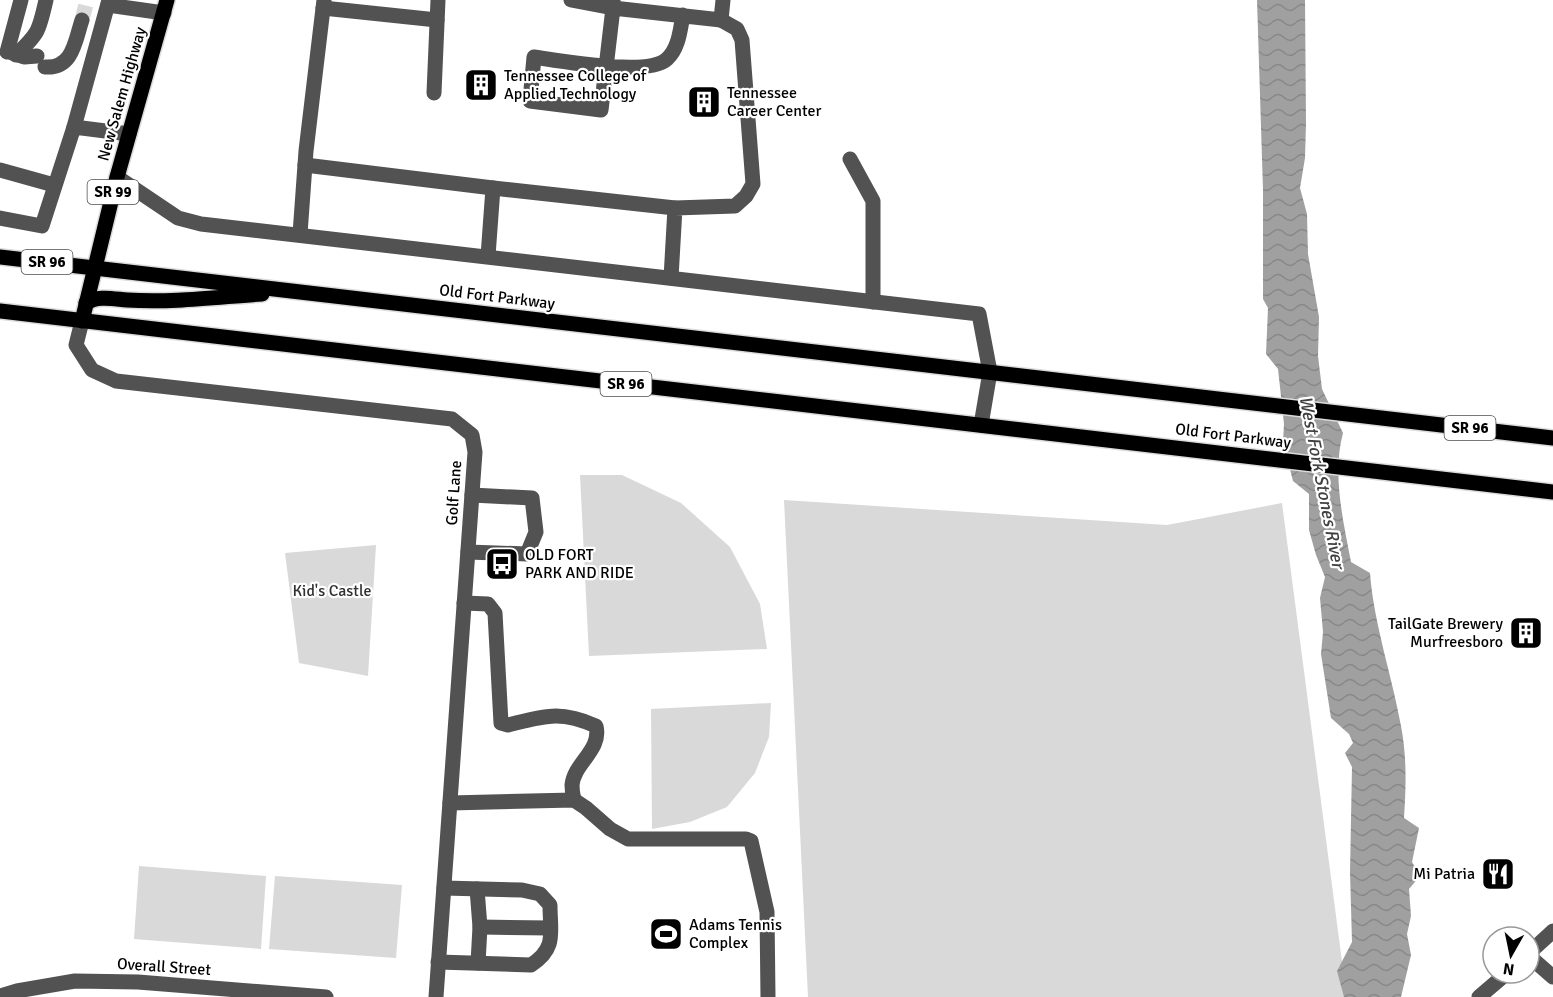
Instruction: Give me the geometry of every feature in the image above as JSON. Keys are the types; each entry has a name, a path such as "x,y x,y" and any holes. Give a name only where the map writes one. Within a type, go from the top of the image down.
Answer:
{"main road":[{"name":"New Salem Highway","path":"94,268 117,177 166,7"},
{"name":"Old Fort Parkway","path":"0,257 1553,438"},
{"name":"SR 99","path":"82,321 94,268"},
{"path":"86,303 104,298 168,301 297,292"},
{"name":"Old Fort Parkway","path":"0,311 1553,492"}],"street":[{"path":"21,0 30,58"},
{"path":"30,58 33,39 40,28 46,0"},
{"path":"434,93 438,0"},
{"path":"305,165 675,208 735,207 746,196 753,184 742,40 737,29 721,20 571,0"},
{"path":"721,20 723,0"},
{"path":"0,218 42,226 74,127 109,3 166,7"},
{"path":"300,234 305,165 324,4 437,20"},
{"path":"613,4 608,67 601,110 530,101 534,57 608,67 649,67 666,60 676,46 682,15"},
{"path":"30,58 70,58 82,20"},
{"path":"74,127 129,134"},
{"path":"850,159 873,201 873,302"},
{"path":"0,170 54,185"},
{"path":"117,177 178,218 201,224 979,314 990,372 981,425"},
{"path":"488,256 494,188"},
{"path":"671,278 675,208"},
{"name":"Golf Lane","path":"82,321 76,345 92,370 116,381 452,419 472,435 475,452 436,997"},
{"path":"468,552 527,554 536,532 532,498 472,495"},
{"path":"464,603 488,604 495,613 501,723 508,725 554,716 576,717 596,726 598,732 595,745 584,760 572,784 574,800"},
{"path":"450,803 574,800 610,829 628,839 746,839 752,841 767,912 768,997"},
{"path":"438,962 531,965 543,957 550,945 550,905 540,894 522,890 444,888"},
{"path":"477,889 480,927 478,963"},
{"path":"480,927 550,928"},
{"path":"1541,942 1553,931"},
{"path":"1541,966 1553,977"},
{"name":"Overall Street","path":"0,996 75,981 138,982 326,997"},
{"path":"1479,997 1493,985"}],"green space":[{"path":"580,475 622,475 681,503 730,547 760,604 767,649 589,656"},
{"path":"784,500 1167,525 1282,503 1344,977 1350,997 808,997"},
{"name":"Kid's Castle","path":"376,545 368,676 299,663 285,553"},
{"path":"771,703 769,737 755,773 727,807 690,822 652,829 651,709"},
{"path":"139,866 266,876 261,949 134,939"},
{"path":"275,876 402,885 396,958 269,949"}],"water":[{"name":"West Fork Stones River","path":"1257,0 1305,0 1306,123 1305,158 1300,188 1307,214 1308,254 1319,317 1318,356 1322,389 1343,433 1338,465 1342,514 1351,562 1370,573 1375,612 1401,726 1406,772 1404,818 1419,828 1412,862 1420,876 1409,889 1411,916 1407,934 1411,955 1401,997 1344,997 1337,971 1352,942 1350,872 1352,767 1345,753 1353,743 1349,734 1331,718 1321,654 1323,632 1320,598 1325,577 1309,530 1309,494 1293,481 1283,442 1284,424 1278,369 1266,354 1268,308 1263,299 1263,190"}],"tunnel":[{"path":"82,20 87,0"}],"place":[{"name":"Tennessee College of Applied Technology","path":"481,85"},
{"name":"Tennessee Career Center","path":"704,102"},
{"name":"OLD FORT PARK AND RIDE","path":"502,564"},
{"name":"TailGate Brewery Murfreesboro","path":"1526,633"},
{"name":"Mi Patria","path":"1498,874"},
{"name":"Adams Tennis Complex","path":"666,934"}]}
